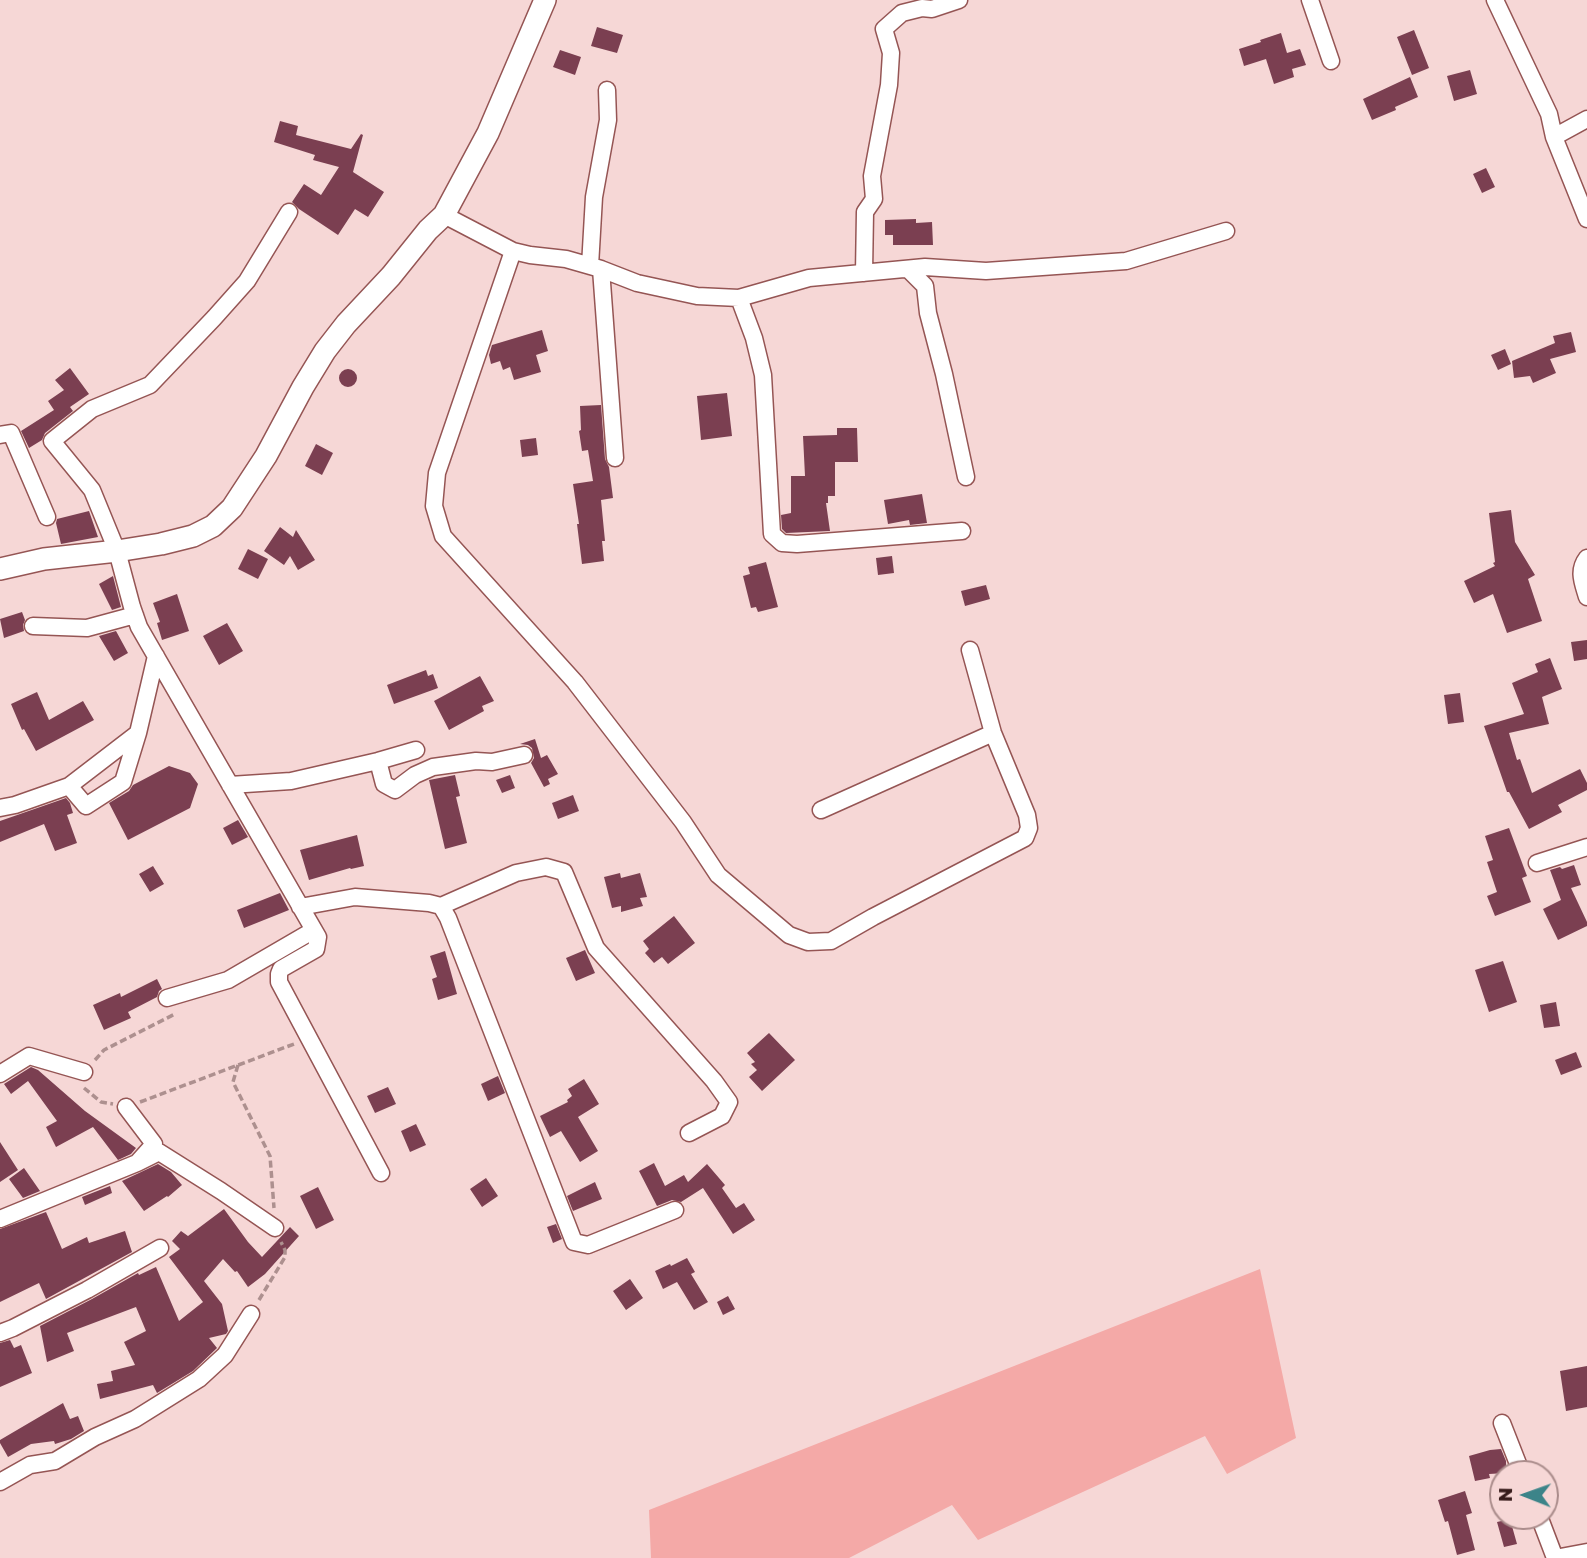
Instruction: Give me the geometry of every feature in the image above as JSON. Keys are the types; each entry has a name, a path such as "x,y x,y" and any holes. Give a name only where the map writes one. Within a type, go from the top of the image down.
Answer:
{"main road":[{"path":"0,569 44,559 161,544 193,536 213,526 232,508 266,457 325,351 428,230 444,215 488,133 545,0"}],"street":[{"path":"864,273 865,212 874,199 872,176 891,53 884,29 902,13 922,8 932,9 959,0"},
{"path":"1310,0 1331,61"},
{"path":"1495,0 1549,114 1554,137 1587,219"},
{"path":"607,90 608,120 594,197 595,267 615,458"},
{"path":"1554,137 1587,119"},
{"path":"289,212 247,281 150,385 92,409 52,441 92,490 117,551 139,627 318,937 316,949 281,969 279,982 381,1173"},
{"path":"444,215 513,251 566,259 636,283 697,296 738,298 809,278 925,268 986,271 1126,261 1226,231"},
{"path":"513,251 437,473 434,506 443,536 575,682 683,822 718,875 789,935 808,942 831,941 1025,838 1029,828 1027,815 993,733 970,650"},
{"path":"908,269 925,286 928,313 966,477"},
{"path":"738,298 754,338 763,375 772,534 782,543 797,544 962,531"},
{"path":"0,435 11,433 47,517"},
{"path":"1587,558 1581,566 1587,597"},
{"path":"33,626 87,628 135,615"},
{"path":"69,786 86,806 123,782 156,656"},
{"path":"0,808 69,786 138,733"},
{"path":"821,810 993,733"},
{"path":"230,785 291,781 416,750"},
{"path":"378,761 384,784 395,790 415,775 433,767 476,761 492,762 524,755"},
{"path":"1537,863 1587,847"},
{"path":"441,906 516,873 546,867 564,872 596,948 715,1081 729,1102 722,1116 689,1133"},
{"path":"300,907 355,897 429,902 441,906 574,1242 588,1245 675,1210"},
{"path":"167,998 228,980 314,930"},
{"path":"0,1074 29,1056 84,1072"},
{"path":"126,1107 154,1144 137,1163"},
{"path":"0,1219 159,1152 275,1228"},
{"path":"0,1334 87,1290 160,1248"},
{"path":"0,1482 30,1465 55,1461 95,1437 135,1419 199,1379 225,1355 251,1314"},
{"path":"1502,1423 1517,1460"},
{"path":"1544,1530 1555,1558 1587,1552"}],"path":[{"path":"186,1009 104,1050 84,1072 83,1087 101,1102 126,1107 289,1047 307,1035"},
{"path":"238,1065 233,1082 270,1156 275,1228 285,1250 285,1257 251,1314"}],"shaded area":[{"path":"1260,1269 1296,1438 1227,1474 1205,1436 978,1540 952,1505 849,1558 651,1558 649,1510"}],"building":[{"path":"597,27 623,35 617,53 591,46"},
{"path":"1414,30 1429,68 1412,75 1397,37"},
{"path":"1281,33 1287,53 1300,49 1306,65 1292,69 1294,77 1274,84 1266,59 1244,66 1239,49"},
{"path":"560,50 581,57 575,75 553,67"},
{"path":"1470,70 1477,94 1454,101 1447,76"},
{"path":"1410,77 1418,97 1372,120 1363,99"},
{"path":"280,121 298,126 296,135 351,149 361,134 363,135 353,172 384,192 368,217 355,209 338,235 292,202 304,184 321,195 339,167 313,160 315,155 274,142"},
{"path":"1486,168 1495,187 1482,193 1473,174"},
{"path":"916,219 916,223 932,222 933,245 893,245 893,235 885,235 885,220"},
{"path":"542,330 548,351 536,355 541,372 514,380 510,367 503,370 500,361 491,364 489,355 492,345"},
{"path":"1571,332 1576,352 1550,359 1556,373 1533,383 1530,376 1514,378 1512,361 1555,343 1553,336"},
{"path":"1505,349 1511,364 1498,370 1491,355"},
{"path":"70,368 89,394 70,407 73,411 45,433 42,440 29,448 21,431 54,410 48,401 64,390 55,380"},
{"path":"348,369 354,372 357,378 354,384 348,387 342,384 339,378 342,372"},
{"path":"727,393 732,436 701,440 697,396"},
{"path":"601,405 605,459 609,467 613,498 601,500 604,561 582,564 573,484 593,481 588,450 582,451 579,431 580,406"},
{"path":"837,428 857,428 858,462 835,462 835,496 828,496 826,503 830,531 786,533 782,529 781,515 791,513 791,476 805,476 803,436 837,435"},
{"path":"536,438 538,455 522,457 520,440"},
{"path":"316,444 333,453 322,475 305,466"},
{"path":"922,494 927,523 910,525 909,520 888,524 884,500"},
{"path":"1511,510 1515,542 1535,575 1528,579 1542,621 1507,633 1493,594 1474,603 1464,581 1495,566 1489,513"},
{"path":"89,511 98,537 61,544 57,519"},
{"path":"280,527 293,537 296,530 315,560 298,570 290,556 284,565 264,551"},
{"path":"248,549 268,559 258,579 238,569"},
{"path":"892,556 894,573 878,575 876,558"},
{"path":"766,562 778,607 758,612 756,607 751,608 743,576 750,574 748,567"},
{"path":"113,576 121,607 112,610 99,584"},
{"path":"986,585 990,599 965,606 961,591"},
{"path":"177,594 189,631 162,640 157,623 160,622 153,603"},
{"path":"22,612 25,620 24,631 4,638 0,619"},
{"path":"227,623 243,651 219,665 203,636"},
{"path":"116,631 128,653 114,661 99,636"},
{"path":"1587,640 1587,659 1574,661 1571,642"},
{"path":"1550,658 1562,689 1542,697 1549,724 1509,733 1517,760 1520,759 1532,793 1580,769 1587,783 1587,790 1558,805 1562,812 1529,829 1507,792 1484,726 1524,714 1512,683 1538,672 1535,664"},
{"path":"426,670 428,676 433,674 438,688 394,704 387,685"},
{"path":"480,676 494,701 482,706 484,711 449,730 434,701"},
{"path":"37,692 49,720 83,701 94,720 36,751 24,729 22,730 11,704"},
{"path":"1460,693 1464,722 1448,724 1444,695"},
{"path":"535,739 541,758 547,755 558,774 548,779 550,784 544,787 531,763 534,758 532,748 520,744"},
{"path":"169,766 190,773 198,784 190,808 128,840 109,803 129,791 133,785"},
{"path":"455,775 460,796 456,797 467,843 445,849 429,780"},
{"path":"510,775 515,788 502,793 496,780"},
{"path":"573,795 579,811 558,819 552,803"},
{"path":"66,798 73,813 67,815 77,843 55,851 44,824 0,842 0,821"},
{"path":"238,820 248,837 232,845 223,828"},
{"path":"1509,828 1527,876 1522,878 1531,902 1495,916 1487,896 1497,892 1487,862 1493,860 1485,836"},
{"path":"357,835 364,866 309,880 300,850"},
{"path":"1574,865 1581,885 1571,888 1587,926 1558,940 1543,909 1561,900 1550,870"},
{"path":"153,866 164,884 150,892 139,874"},
{"path":"620,873 621,878 640,873 647,897 640,898 643,906 621,912 621,906 612,908 604,877"},
{"path":"280,893 289,910 244,928 237,910"},
{"path":"674,916 695,943 668,964 662,957 654,963 645,953 649,949 643,941"},
{"path":"585,950 595,973 576,981 566,958"},
{"path":"445,951 457,994 438,1000 432,979 437,977 430,956"},
{"path":"1503,961 1517,1002 1489,1012 1475,970"},
{"path":"157,979 162,989 157,997 128,1012 131,1018 104,1030 93,1005 120,993 121,997"},
{"path":"1556,1002 1560,1026 1544,1028 1540,1005"},
{"path":"769,1033 795,1060 762,1091 749,1077 757,1070 751,1064 755,1062 747,1053"},
{"path":"1576,1052 1582,1067 1561,1075 1555,1060"},
{"path":"31,1067 136,1148 131,1154 118,1160 93,1127 56,1147 46,1127 57,1121 28,1081 11,1094 4,1084"},
{"path":"498,1076 505,1093 488,1101 481,1084"},
{"path":"584,1079 599,1104 578,1117 598,1151 580,1162 561,1131 550,1137 540,1116 568,1102 572,1096 568,1089"},
{"path":"388,1087 396,1104 375,1113 367,1096"},
{"path":"416,1124 426,1145 410,1152 401,1131"},
{"path":"0,1142 18,1170 0,1182"},
{"path":"654,1163 665,1186 684,1175 688,1182 707,1164 725,1185 722,1188 736,1208 744,1203 755,1220 733,1234 703,1188 681,1202 672,1200 657,1206 639,1171"},
{"path":"158,1164 171,1172 182,1185 144,1211 122,1181"},
{"path":"24,1168 40,1191 23,1198 9,1179"},
{"path":"486,1178 498,1196 482,1207 470,1189"},
{"path":"595,1182 602,1199 573,1211 567,1196"},
{"path":"110,1186 112,1193 85,1205 82,1197"},
{"path":"318,1187 334,1220 316,1229 300,1196"},
{"path":"224,1209 262,1257 290,1227 299,1236 265,1274 248,1287 237,1271 223,1259 204,1281 222,1304 228,1331 226,1334 209,1338 217,1348 193,1371 157,1393 153,1385 100,1399 97,1384 113,1381 111,1371 135,1365 124,1342 146,1331 136,1307 67,1333 74,1351 47,1362 40,1326 138,1273 139,1275 156,1267 179,1321 203,1302 169,1257 180,1249 172,1241 181,1231 188,1236"},
{"path":"46,1212 62,1249 87,1237 89,1243 125,1231 132,1252 46,1299 39,1283 0,1302 0,1229"},
{"path":"556,1224 562,1239 553,1243 547,1227"},
{"path":"687,1258 695,1272 691,1274 708,1302 694,1310 677,1282 663,1289 655,1271"},
{"path":"630,1279 643,1298 626,1310 613,1291"},
{"path":"728,1296 735,1309 723,1315 717,1302"},
{"path":"10,1340 14,1348 21,1345 32,1373 0,1387 0,1343"},
{"path":"1587,1366 1587,1407 1566,1411 1560,1371"},
{"path":"63,1403 70,1419 78,1416 84,1431 55,1444 54,1441 31,1444 8,1457 0,1440"},
{"path":"1501,1449 1506,1460 1489,1460 1489,1478 1475,1481 1469,1456"},
{"path":"1465,1491 1472,1513 1466,1515 1475,1550 1457,1555 1448,1521 1445,1522 1438,1500"},
{"path":"1499,1530 1513,1530 1517,1544 1504,1547"}]}
